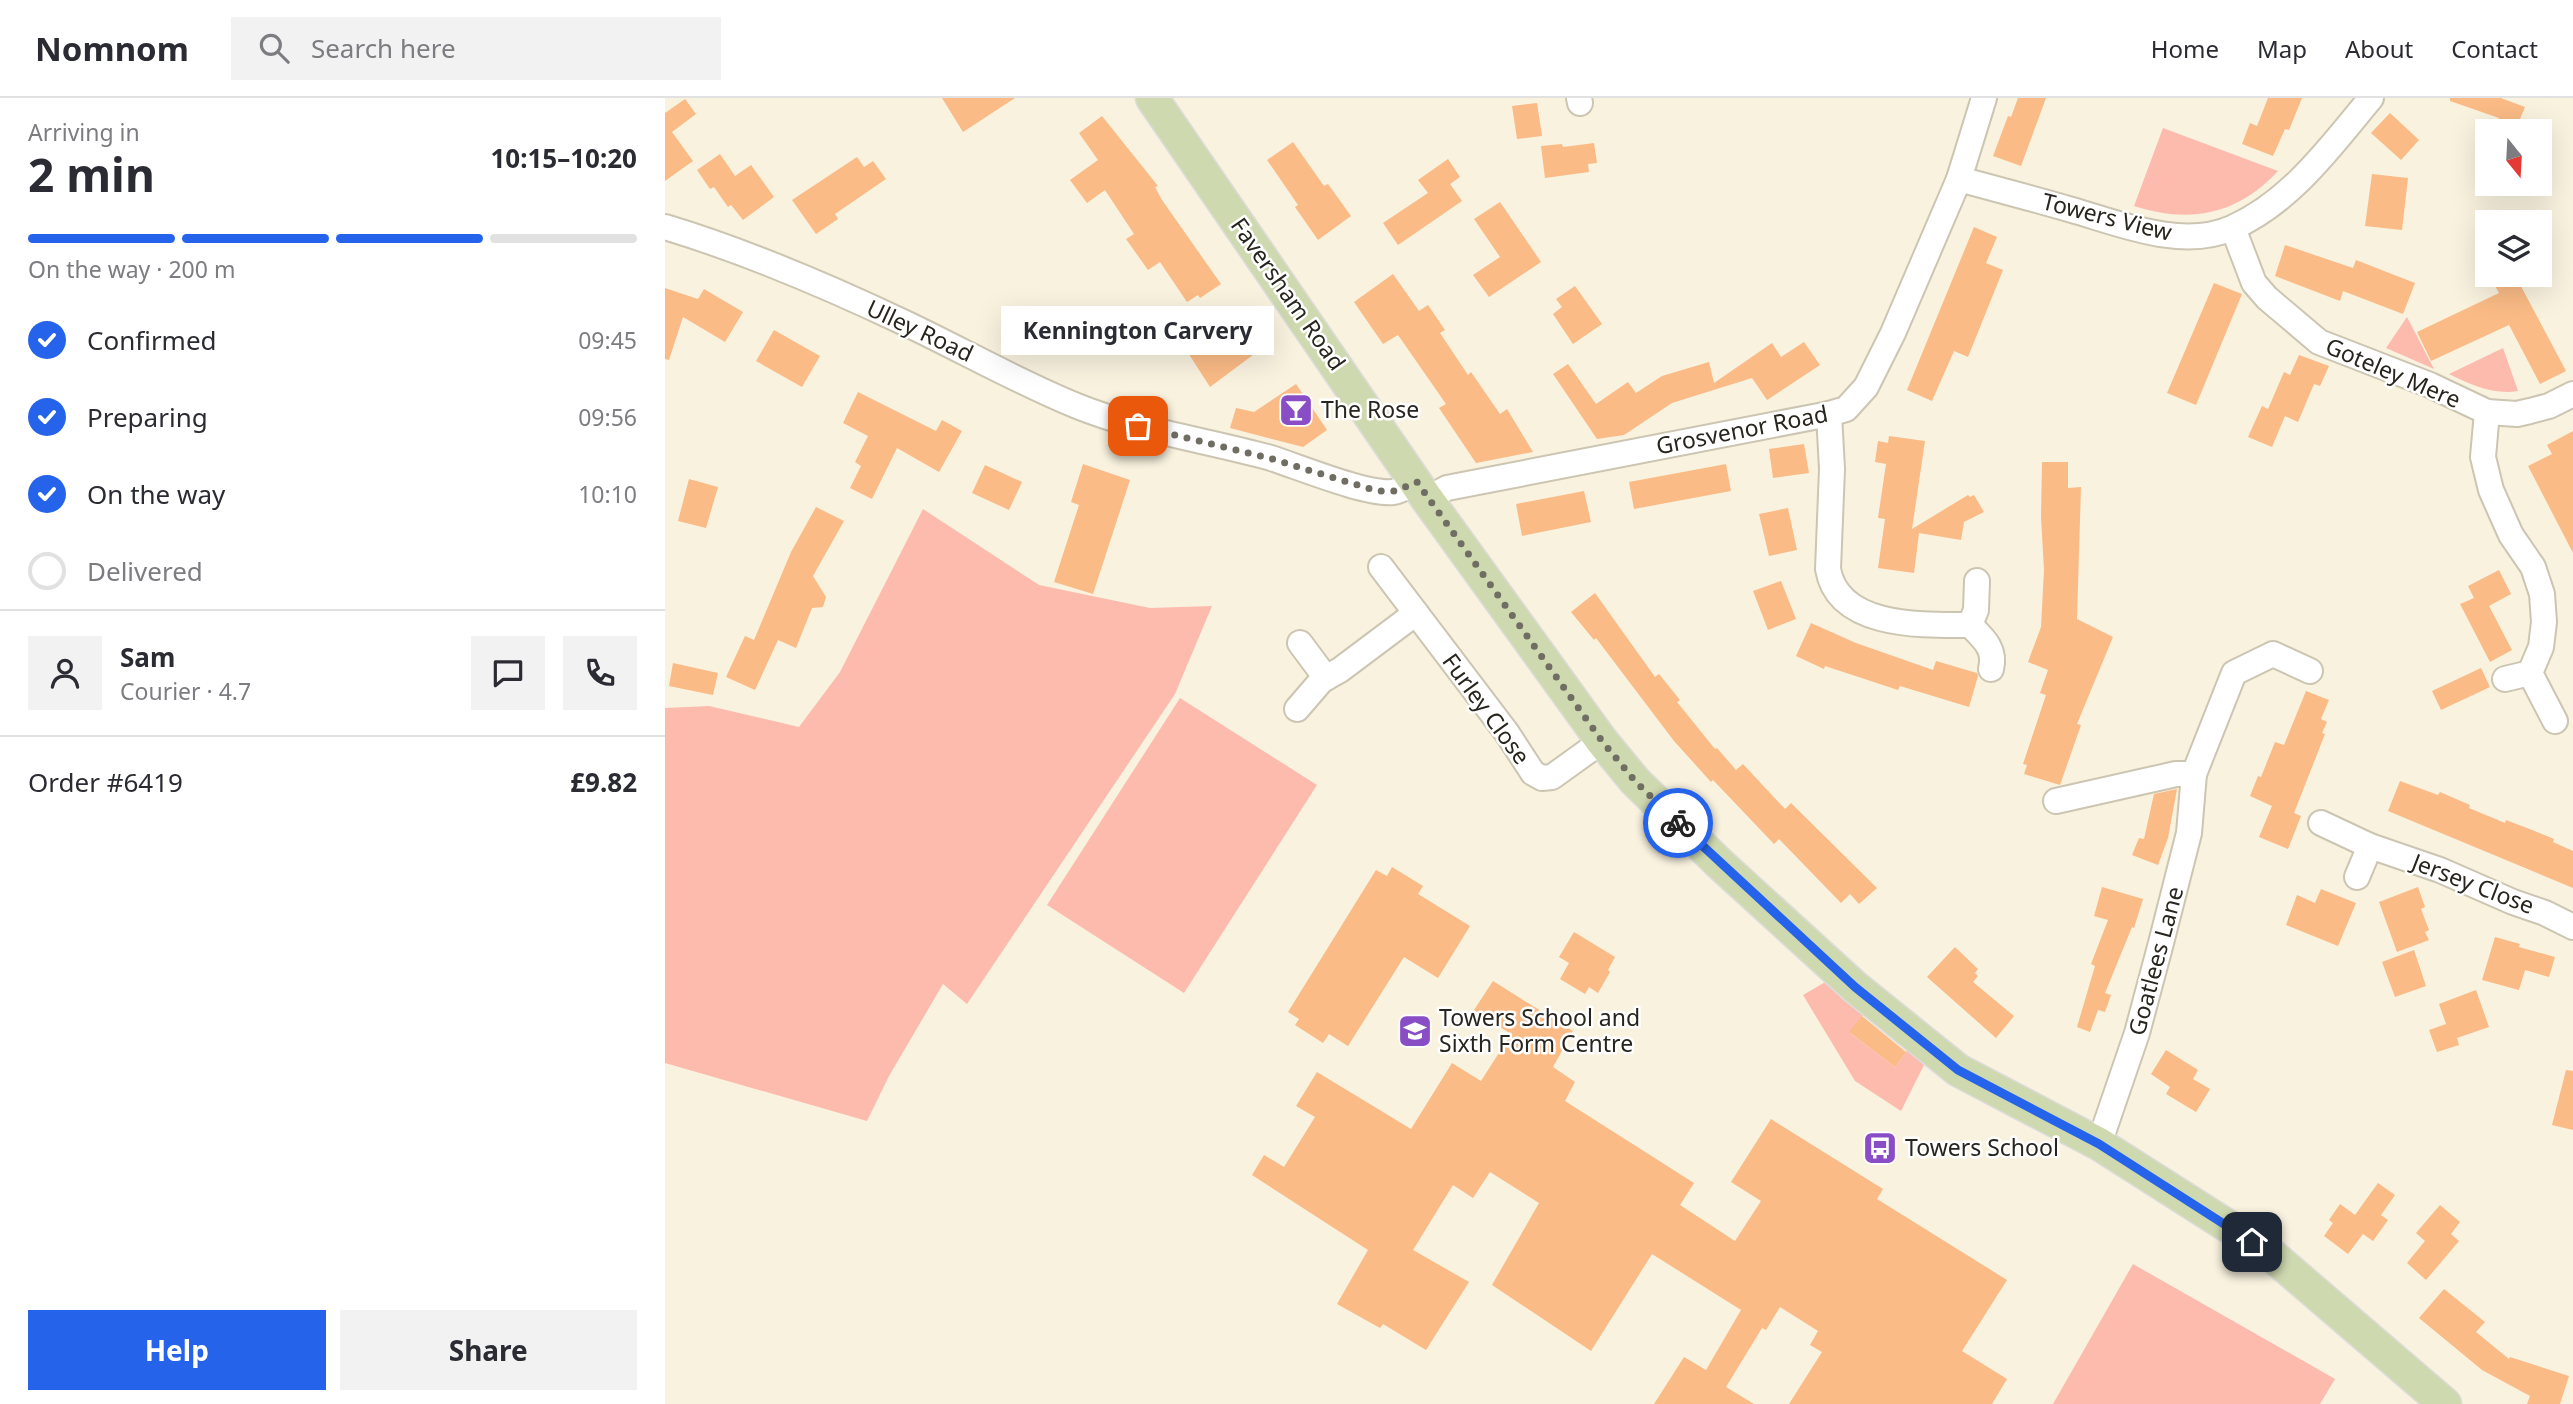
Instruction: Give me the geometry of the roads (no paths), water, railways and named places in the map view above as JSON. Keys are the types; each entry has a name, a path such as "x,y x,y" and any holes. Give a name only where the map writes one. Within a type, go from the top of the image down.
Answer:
{"main road":[{"name":"Faversham Road","path":"1152,98 1422,490 1602,741 1635,781 1719,863 1861,993 1958,1070 2099,1144 2267,1251 2445,1404"}],"street":[{"name":"Towers View","path":"1959,179 2157,233 2213,234 2233,228 2262,211 2302,178 2371,98"},
{"name":"Grosvenor Road","path":"1422,490 1447,488 1829,414 1846,408 1867,387 1959,179 1976,102"},
{"name":"Ulley Road","path":"665,227 725,245 791,271 1054,396 1094,412 1138,426 1269,458 1377,491 1422,490"},
{"name":"Goteley Mere","path":"2233,228 2254,283 2267,298 2319,342 2430,385 2487,412 2517,414 2549,406 2573,394"},
{"name":"Goteley Mere","path":"2487,412 2483,457 2491,490 2511,535 2533,567 2542,594 2544,622 2541,647 2531,673"},
{"path":"1829,414 1832,469 1828,569 1830,581 1836,591 1844,601 1873,616 1900,623 1971,625 1987,641 1991,651 1991,669"},
{"name":"Furley Close","path":"1381,567 1507,733 1533,773 1542,778 1552,777 1602,741"},
{"path":"1971,625 1976,610 1977,581"},
{"path":"1297,709 1326,678 1416,613"},
{"path":"1300,643 1326,678"},
{"name":"Goatlees Lane","path":"2099,1144 2137,1033 2183,858 2189,833 2194,774 2234,673 2273,654 2310,671"},
{"path":"2505,679 2531,673 2555,721"},
{"path":"2056,801 2176,774 2194,774"},
{"name":"Jersey Close","path":"2322,823 2370,846 2440,870 2573,927"},
{"path":"2357,877 2370,846"}],"place":[{"name":"The Rose","path":"1296,410"},
{"name":"Kennington Carvery","path":"1138,426"},
{"name":"Towers School and Sixth Form Centre","path":"1415,1031"},
{"name":"Towers School","path":"1880,1148"}]}
